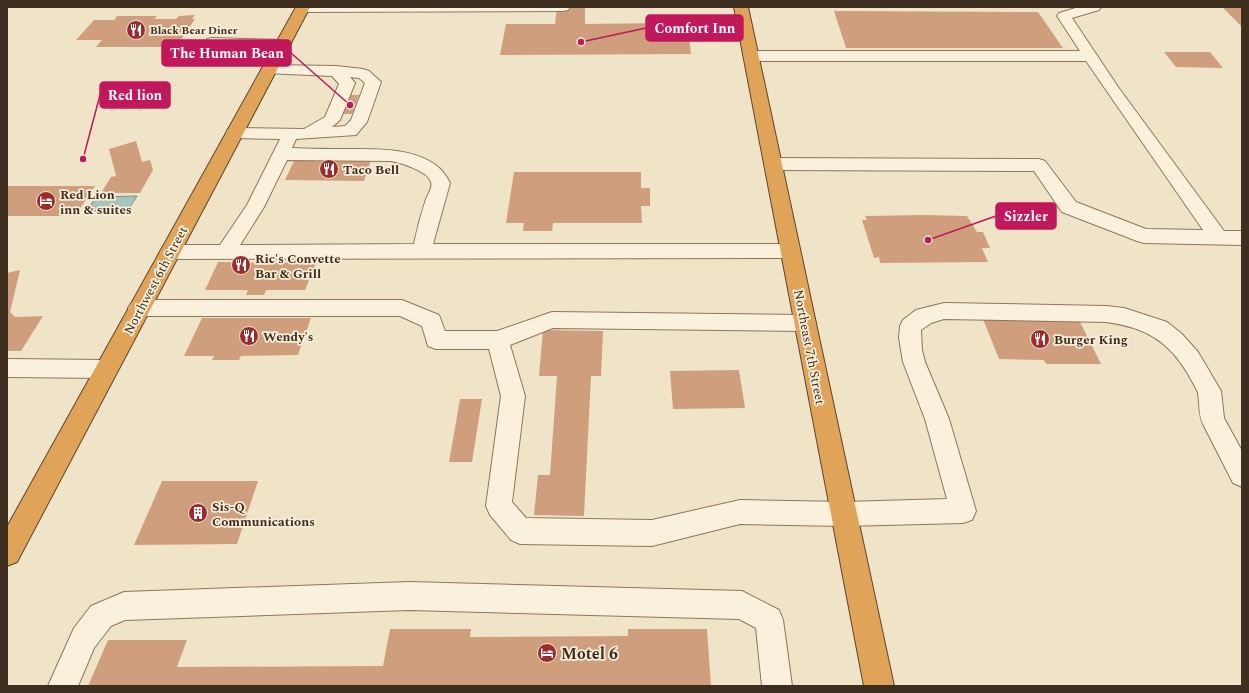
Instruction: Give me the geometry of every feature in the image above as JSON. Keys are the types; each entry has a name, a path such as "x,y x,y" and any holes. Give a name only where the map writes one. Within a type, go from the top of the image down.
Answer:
{"highway":[{"name":"Northeast 7th Street","path":"741,7 879,686"},
{"name":"Northwest 6th Street","path":"7,552 303,8"}],"lane":[{"path":"303,8 563,7"},
{"path":"1094,7 1064,16 1090,56 1219,238"},
{"path":"212,42 283,44"},
{"path":"750,56 1090,56"},
{"path":"234,134 300,134 350,131 359,122 373,82 363,74 336,71 269,70"},
{"path":"225,252 255,207 282,154 300,134 332,120 347,83 336,71"},
{"path":"282,154 377,154 404,157 418,162 430,170 441,182 422,252"},
{"path":"773,164 1039,165 1069,207 1144,236 1242,238"},
{"path":"170,252 790,251"},
{"path":"139,308 402,308 431,321 436,340 498,340 552,320 805,323"},
{"path":"498,340 513,396 499,506 520,531 652,532 740,512 844,514 963,511 936,418 916,368 909,336 911,326 924,316 944,311 1106,314 1124,316 1159,328 1174,340 1190,358 1209,391 1212,419 1242,475"},
{"path":"7,368 106,369"},
{"path":"63,686 84,638 100,616 124,606 409,596 742,605 770,620 776,686"}],"water":[{"path":"137,196 128,210 87,211 96,197"}],"building":[{"path":"557,7 585,7 585,24 668,23 669,26 688,26 691,54 500,55 506,24 555,24"},
{"path":"1222,7 1242,7 1242,27"},
{"path":"834,11 1038,12 1063,48 846,48"},
{"name":"Black Bear Diner","path":"195,15 192,19 195,19 176,47 96,47 102,40 76,40 94,20 114,20 117,16 157,16 154,19 176,19 179,16"},
{"path":"1164,52 1210,52 1223,68 1176,67"},
{"path":"348,95 359,95 352,114 340,114"},
{"path":"136,141 142,162 150,160 153,170 140,193 101,193 111,177 116,176 109,149"},
{"name":"Taco Bell","path":"372,157 364,181 285,180 295,159"},
{"path":"514,172 641,172 641,188 650,188 650,206 641,206 642,223 553,223 552,231 523,231 524,223 506,223"},
{"name":"Red Lion inn & suites","path":"7,186 95,186 75,216 7,216"},
{"path":"865,216 967,216 977,232 983,232 990,248 982,248 988,262 880,263 879,257 874,258 862,220 867,220"},
{"path":"218,262 316,263 305,290 266,290 264,295 246,295 248,290 205,290"},
{"path":"20,270 10,312 15,317 43,316 21,351 7,351 7,273"},
{"name":"Wendy's","path":"202,318 311,318 298,355 241,356 239,360 212,360 214,356 184,356"},
{"name":"Burger King","path":"983,319 1079,320 1101,364 1046,364 1044,360 999,359"},
{"path":"543,330 603,331 601,376 591,376 584,516 534,515 538,475 550,475 557,376 539,376"},
{"path":"739,370 745,408 673,409 670,371"},
{"path":"460,399 482,399 472,462 449,462"},
{"name":"Sis-Q Communications","path":"162,481 258,481 237,544 134,545"},
{"name":"Motel 6","path":"390,629 471,629 470,637 628,636 628,629 707,629 711,686 88,686 108,640 187,640 177,667 383,666"}],"place":[{"name":"Black Bear Diner","path":"136,30"},
{"name":"Comfort Inn","path":"581,42"},
{"name":"The Human Bean","path":"350,105"},
{"name":"Red lion","path":"83,159"},
{"name":"Taco Bell","path":"329,169"},
{"name":"Red Lion inn & suites","path":"46,201"},
{"name":"Sizzler","path":"928,240"},
{"name":"Ric's Convette Bar & Grill","path":"241,265"},
{"name":"Wendy's","path":"249,336"},
{"name":"Burger King","path":"1040,339"},
{"name":"Sis-Q Communications","path":"198,513"},
{"name":"Motel 6","path":"547,653"}]}
